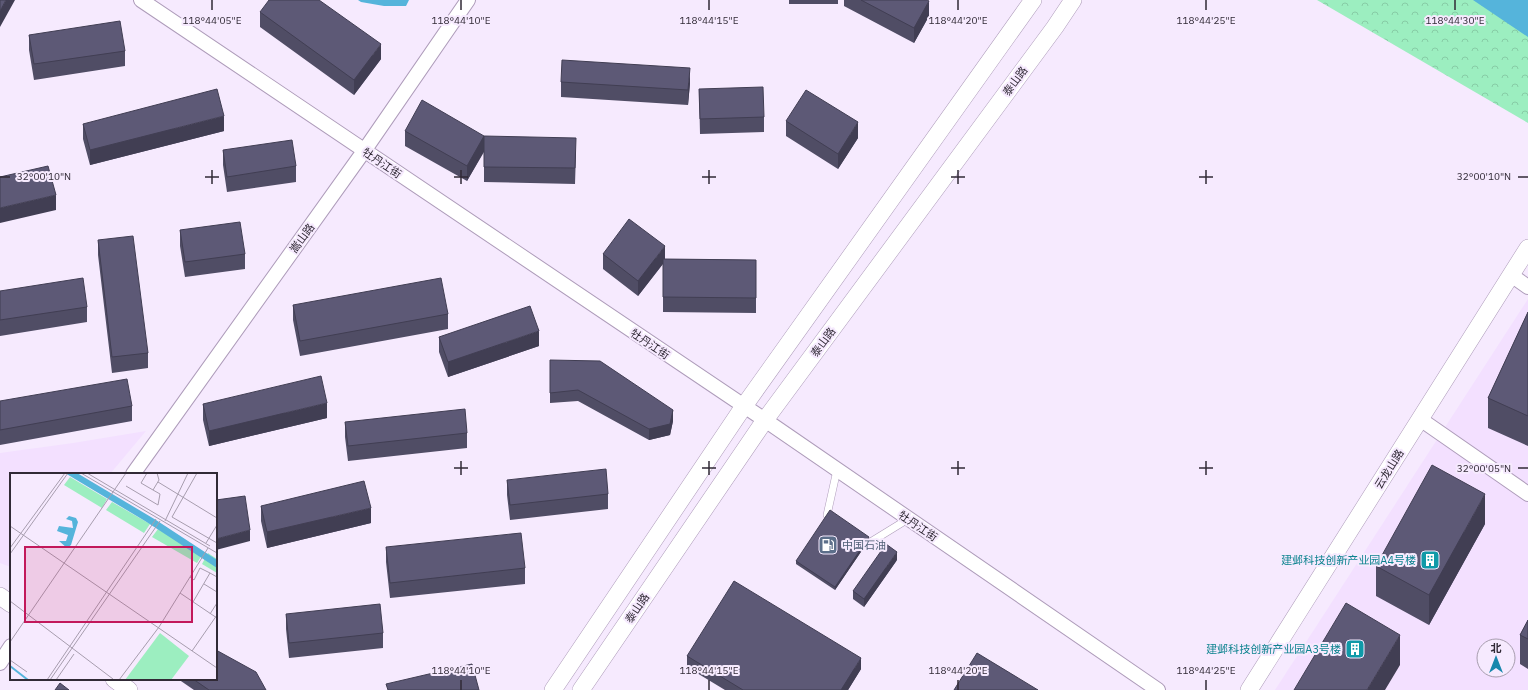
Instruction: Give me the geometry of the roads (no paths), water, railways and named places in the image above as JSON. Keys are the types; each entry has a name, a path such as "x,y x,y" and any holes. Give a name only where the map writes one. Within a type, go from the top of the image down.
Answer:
{"street":[{"name":"牡丹江街","path":"141,0 765,420 1158,690"},
{"name":"嵩山路","path":"134,473 364,151 468,0"},
{"path":"552,690 744,406 1033,0"},
{"name":"泰山路","path":"581,690 765,420 1073,0"},
{"name":"云龙山路","path":"1249,690 1528,248"},
{"path":"1511,275 1528,287"},
{"path":"1420,419 1528,494"},
{"path":"0,596 10,603"},
{"path":"0,663 10,648"},
{"path":"115,680 129,690"}],"lane":[{"path":"836,470 826,515 839,523"},
{"path":"851,531 869,543 908,519"}],"water":[{"path":"358,0 409,0 406,6 384,6 361,2"},
{"path":"1473,0 1528,0 1528,37"}],"place":[{"name":"中国石油","path":"828,545"},
{"name":"建邺科技创新产业园A4号楼","path":"1430,560"},
{"name":"建邺科技创新产业园A3号楼","path":"1355,649"}]}
